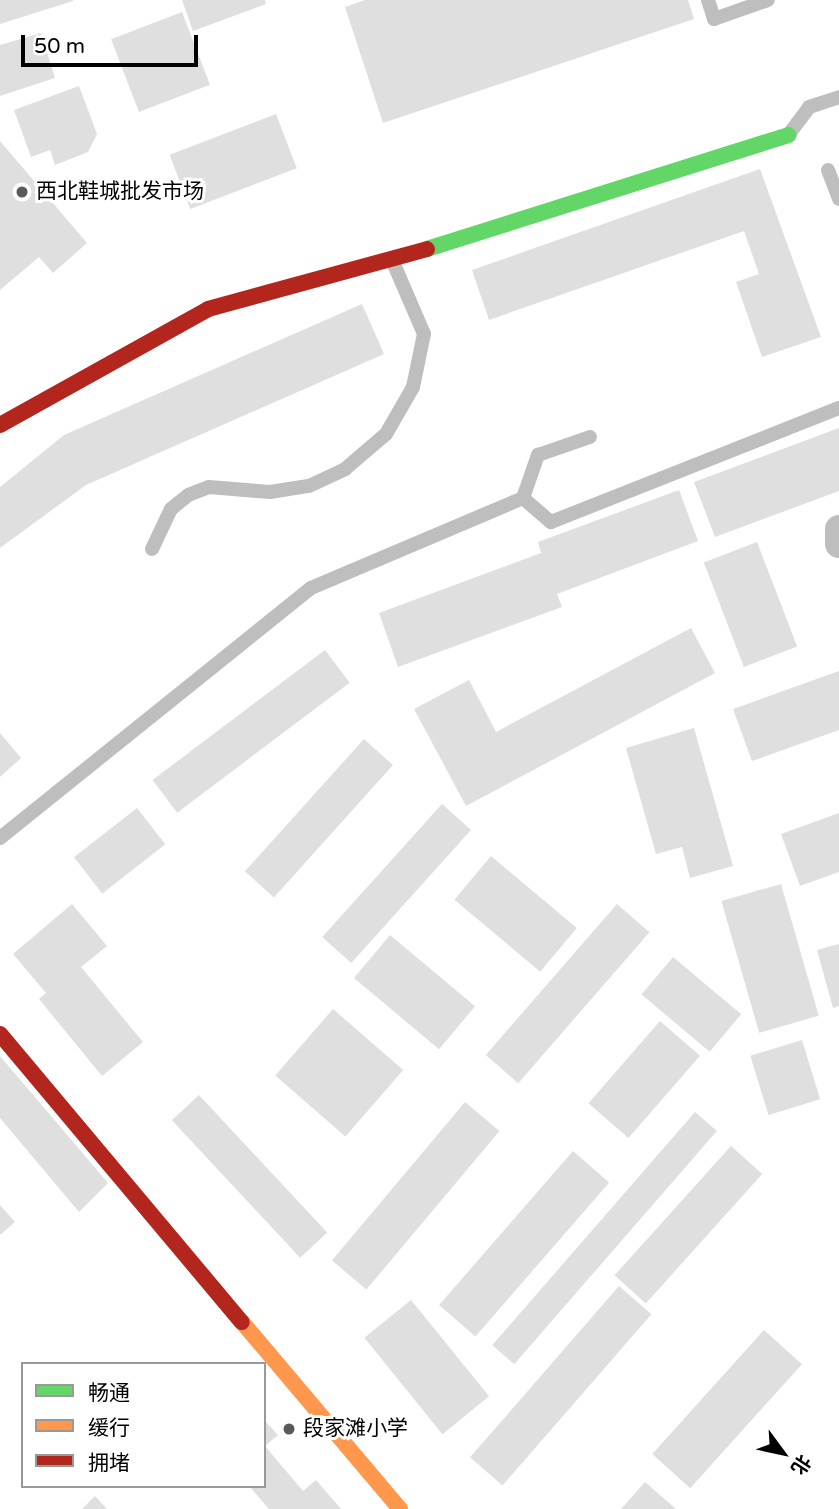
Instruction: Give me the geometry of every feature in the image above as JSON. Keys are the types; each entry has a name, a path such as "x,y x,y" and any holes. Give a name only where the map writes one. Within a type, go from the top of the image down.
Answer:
{"street":[{"path":"0,425 208,309 392,261 788,135"},
{"path":"839,529 839,544"},
{"path":"0,1034 400,1509"}],"lane":[{"path":"708,0 714,19 768,0"},
{"path":"788,135 809,107 839,97"},
{"path":"828,170 839,199"},
{"path":"152,549 171,509 188,495 209,487 270,492 309,486 345,470 386,434 413,387 424,334 392,261"},
{"path":"523,498 551,522 839,408"},
{"path":"0,838 311,588 523,498 538,455 590,437"}],"building":[{"path":"0,0 73,0 73,1 0,24"},
{"path":"182,0 265,0 266,4 193,31"},
{"path":"365,0 688,0 694,19 383,123 345,7"},
{"path":"182,12 210,85 139,112 111,39"},
{"path":"41,33 55,78 0,96 0,45"},
{"path":"79,86 97,134 88,152 55,165 50,150 31,157 14,110"},
{"path":"276,114 297,168 190,209 170,155"},
{"name":"西北鞋城批发市场","path":"0,141 87,243 53,273 39,257 0,290"},
{"path":"760,169 821,337 762,357 736,282 759,274 744,231 489,320 472,270"},
{"path":"362,304 384,354 86,485 0,548 0,487 64,435"},
{"path":"839,428 839,491 715,537 694,482"},
{"path":"679,490 698,541 557,594 562,607 398,667 379,613 541,553 538,542"},
{"path":"757,542 797,647 744,667 704,562"},
{"path":"691,628 715,673 466,806 414,709 469,680 496,732"},
{"path":"325,650 350,683 177,813 152,780"},
{"path":"839,671 839,730 752,761 733,709"},
{"path":"694,728 733,866 690,878 682,847 656,854 626,748"},
{"path":"0,733 21,758 0,777"},
{"path":"364,739 393,765 274,897 245,871"},
{"path":"442,804 471,830 351,963 322,937"},
{"path":"137,808 165,844 102,894 74,857"},
{"path":"839,813 839,872 800,886 781,834"},
{"path":"491,856 577,928 540,972 454,900"},
{"path":"781,884 819,1016 759,1033 721,901"},
{"path":"72,904 107,946 81,967 143,1042 102,1076 39,999 46,993 13,954"},
{"path":"617,904 649,932 518,1083 486,1055"},
{"path":"390,935 475,1006 439,1049 354,978"},
{"path":"839,944 839,1006 833,1008 817,950"},
{"path":"673,957 741,1014 710,1052 642,995"},
{"path":"333,1009 403,1070 345,1136 275,1075"},
{"path":"660,1021 700,1056 628,1138 588,1103"},
{"path":"802,1040 820,1099 768,1115 750,1056"},
{"path":"0,1056 108,1183 79,1212 0,1118"},
{"path":"199,1095 327,1232 300,1258 172,1120"},
{"path":"465,1102 499,1131 366,1289 332,1261"},
{"path":"695,1112 717,1131 514,1364 492,1345"},
{"path":"731,1146 762,1174 646,1303 615,1275"},
{"path":"573,1151 609,1182 475,1336 439,1305"},
{"path":"0,1205 15,1222 0,1235"},
{"path":"619,1286 651,1314 503,1486 470,1457"},
{"path":"411,1300 489,1396 442,1434 364,1338"},
{"path":"764,1330 802,1364 690,1488 652,1454"},
{"path":"266,1422 278,1435 266,1445"},
{"path":"266,1447 303,1491 316,1480 341,1509 269,1509 251,1488 266,1488"},
{"path":"645,1482 676,1509 621,1509"},
{"path":"95,1496 107,1509 82,1509"}],"traffic: fast":[{"path":"427,249 788,135"}],"traffic: slow":[{"path":"242,1322 400,1509"}],"traffic: jam":[{"path":"0,425 208,309 427,249"},
{"path":"0,1034 242,1322"}],"place":[{"name":"西北鞋城批发市场","path":"22,192"},
{"name":"段家滩小学","path":"289,1429"}]}
